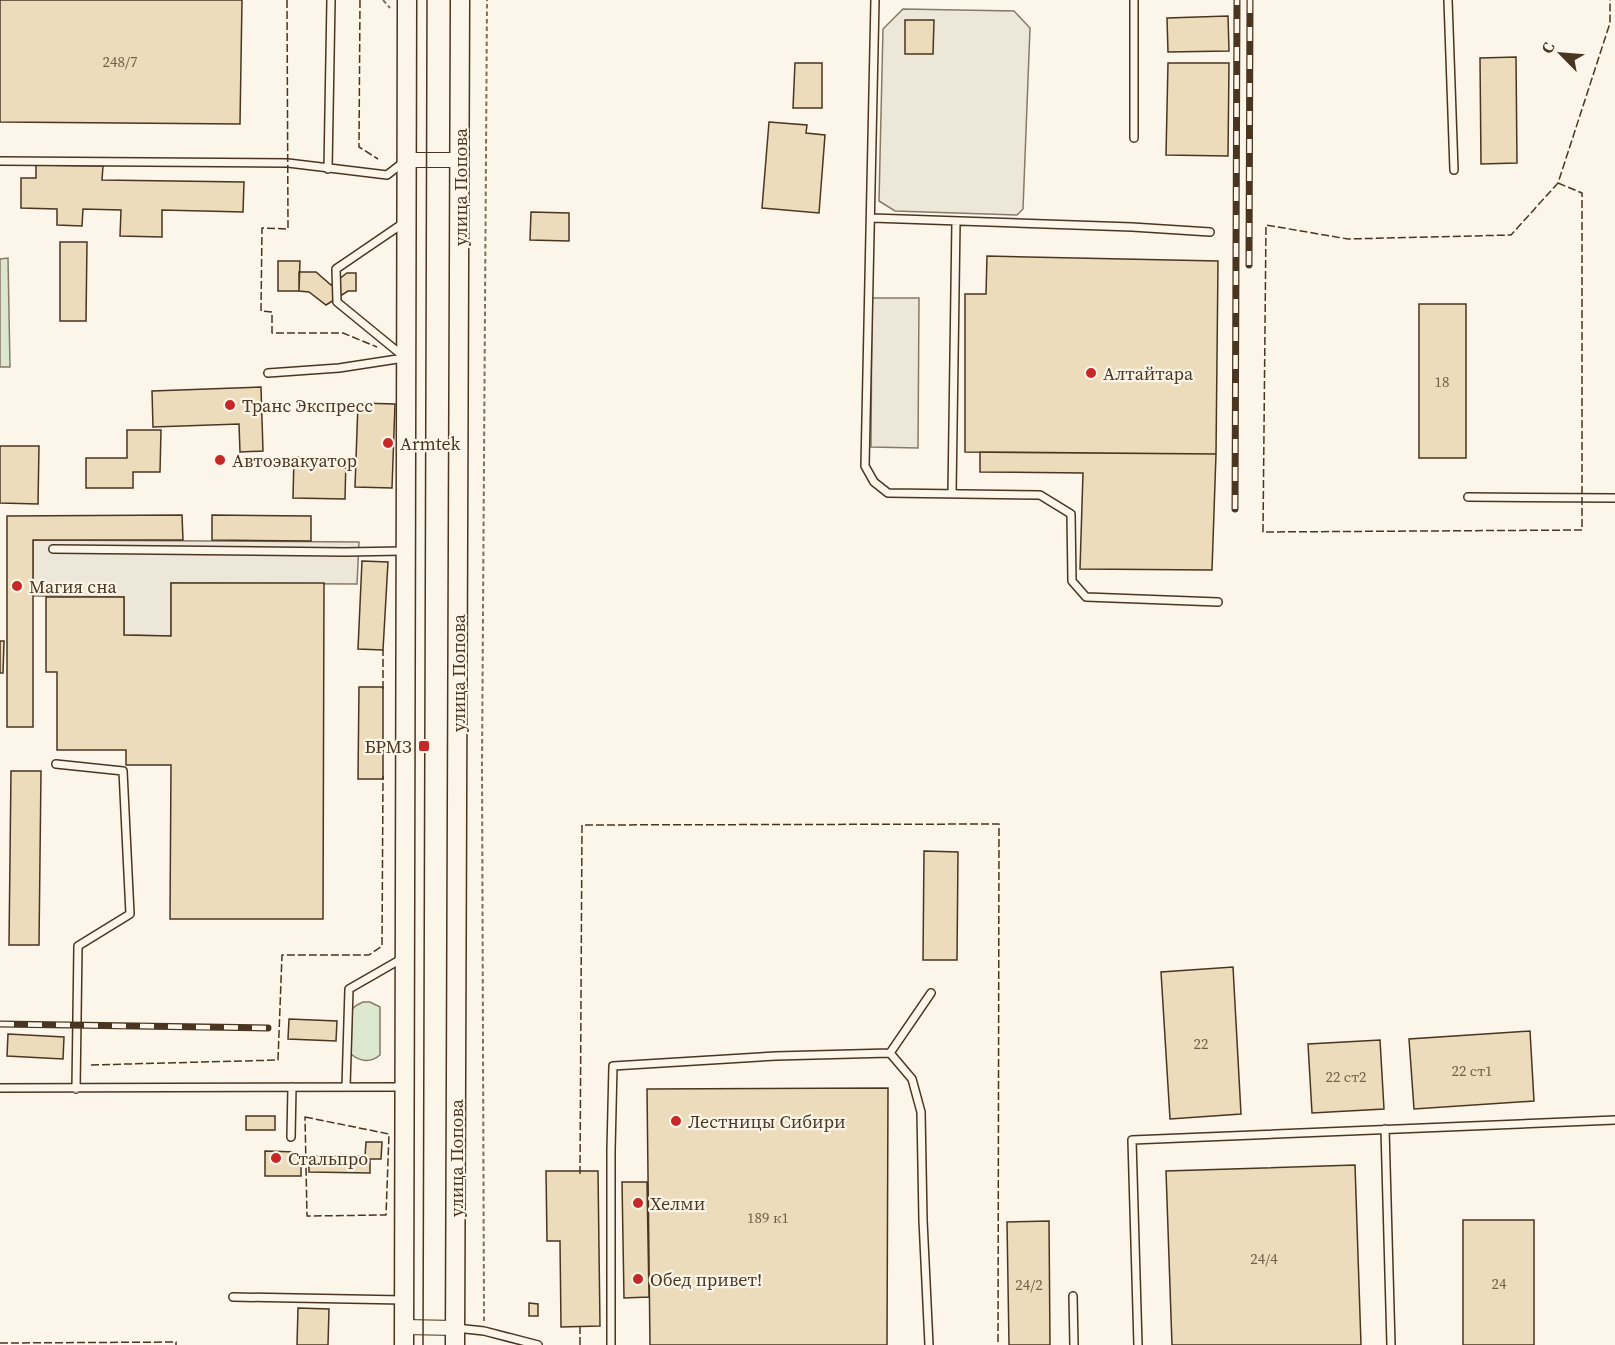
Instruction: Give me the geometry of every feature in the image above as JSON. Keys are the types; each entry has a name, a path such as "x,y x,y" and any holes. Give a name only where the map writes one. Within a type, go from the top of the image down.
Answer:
{"main road":[{"path":"404,1336 407,0"},
{"name":"улица Попова","path":"455,1336 460,0"}],"street":[{"path":"407,160 460,160"},
{"path":"404,1336 455,1336"}],"lane":[{"path":"328,169 331,0"},
{"path":"875,0 866,466 874,482 888,493 1040,495 1071,514 1072,581 1086,597 1218,602"},
{"path":"1134,0 1134,138"},
{"path":"1448,0 1454,170"},
{"path":"0,161 288,164 387,175 407,160"},
{"path":"872,218 1210,232"},
{"path":"406,358 337,302 336,269 407,220"},
{"path":"952,494 956,220"},
{"path":"268,373 339,368 406,358"},
{"path":"1468,497 1615,498"},
{"path":"53,549 406,551"},
{"path":"56,764 123,771 130,914 78,946 76,1089"},
{"path":"346,1087 349,989 405,957"},
{"path":"890,1053 930,993"},
{"path":"611,1345 613,1066 776,1056 890,1053"},
{"path":"890,1053 912,1079 921,1112 923,1220 930,1345"},
{"path":"291,1137 292,1087"},
{"path":"0,1088 404,1087"},
{"path":"1138,1345 1132,1140 1615,1120"},
{"path":"1385,1129 1390,1345"},
{"path":"1073,1296 1074,1345"},
{"path":"233,1297 404,1300"},
{"path":"455,1336 484,1331 538,1345"}],"path":[{"path":"484,1331 482,767 487,0"}],"green space":[{"path":"8,258 10,367 0,367 0,259"},
{"path":"363,1002 370,1002 380,1007 380,1055 369,1060 362,1060 351,1054 352,1009"}],"shaded area":[{"path":"903,9 1014,11 1030,28 1023,209 1017,215 895,211 879,201 883,29"},
{"path":"872,298 919,298 918,448 871,447"},
{"path":"33,540 359,542 357,584 171,583 171,636 124,635 124,597 33,596"}],"building":[{"path":"0,0 242,0 240,124 0,122"},
{"path":"1228,16 1229,51 1168,52 1167,18"},
{"path":"905,20 934,20 933,54 905,54"},
{"path":"1516,57 1517,163 1481,164 1480,58"},
{"path":"795,63 822,63 822,108 793,108"},
{"path":"1168,63 1229,63 1228,156 1166,155"},
{"path":"769,122 807,125 806,133 825,135 819,213 762,208"},
{"path":"36,165 103,166 102,180 244,182 243,212 162,210 162,237 120,236 121,210 83,209 82,226 57,225 57,209 21,208 21,178 36,178"},
{"path":"531,212 569,213 569,241 530,240"},
{"path":"60,242 87,242 86,321 60,321"},
{"name":"Алтайтара","path":"987,256 1218,261 1216,454 965,452 965,294 986,294"},
{"path":"278,261 300,261 299,291 278,291"},
{"path":"299,272 316,272 331,285 347,273 356,273 356,291 348,291 326,305 309,292 299,291"},
{"path":"1419,304 1466,304 1466,458 1419,458"},
{"path":"261,387 263,451 240,452 239,424 153,427 152,391"},
{"path":"358,403 395,404 392,488 355,487"},
{"path":"127,430 161,430 160,472 133,472 133,488 86,488 86,458 127,458"},
{"path":"0,446 39,446 38,504 0,503"},
{"path":"980,452 1216,454 1212,570 1080,569 1083,473 980,472"},
{"path":"294,457 346,458 345,499 293,498"},
{"path":"182,515 183,540 33,540 33,727 7,727 7,516"},
{"path":"212,515 311,516 311,541 212,540"},
{"path":"362,561 388,562 383,650 358,649"},
{"path":"171,583 324,583 323,919 170,919 171,765 126,765 126,750 57,750 57,672 46,672 46,597 124,597 124,635 171,636"},
{"path":"0,641 4,641 3,673 0,673"},
{"path":"359,687 383,687 383,779 358,779"},
{"path":"11,771 41,771 39,945 9,945"},
{"path":"924,851 958,852 957,960 923,960"},
{"path":"1233,967 1241,1114 1170,1119 1161,972"},
{"path":"289,1019 337,1021 336,1041 288,1039"},
{"path":"1530,1031 1534,1101 1414,1109 1409,1039"},
{"path":"8,1034 64,1037 63,1059 7,1056"},
{"path":"1380,1040 1384,1109 1312,1113 1308,1044"},
{"path":"888,1088 887,1345 650,1345 647,1089"},
{"path":"246,1116 275,1116 275,1130 246,1130"},
{"path":"366,1142 382,1142 381,1159 370,1159 370,1173 309,1172 309,1156 365,1156"},
{"path":"265,1151 297,1152 301,1158 301,1176 265,1176"},
{"path":"1355,1165 1361,1345 1172,1345 1166,1171"},
{"path":"546,1171 598,1171 600,1326 561,1327 560,1241 547,1241"},
{"path":"622,1182 647,1182 649,1297 624,1298"},
{"path":"1463,1220 1534,1220 1534,1345 1463,1345"},
{"path":"1049,1221 1050,1345 1009,1345 1007,1222"},
{"path":"529,1303 538,1304 538,1316 529,1316"},
{"path":"298,1308 329,1309 328,1345 297,1345"}],"tram line":[{"path":"423,1345 427,0"}],"railway":[{"path":"1235,509 1237,0"},
{"path":"1249,265 1250,0"},
{"path":"0,1024 268,1028"}],"fence":[{"path":"287,0 288,229 262,228 261,311 272,312 272,333 343,333 377,347"},
{"path":"360,0 359,147 378,159"},
{"path":"1558,183 1582,193 1582,530 1263,532 1266,225 1348,239 1511,235 1558,183 1610,23 1610,0"},
{"path":"383,650 383,689"},
{"path":"91,1065 278,1060 282,955 369,955 382,946 383,776"},
{"path":"580,1174 582,825 999,824 998,1345"},
{"path":"305,1117 389,1134 386,1215 307,1216 305,1117"},
{"path":"580,1324 580,1345"},
{"path":"0,1343 176,1342 176,1345"}],"place":[{"name":"Алтайтара","path":"1091,373"},
{"name":"Транс Экспресс","path":"230,405"},
{"name":"Armtek","path":"388,443"},
{"name":"Автоэвакуатор","path":"220,460"},
{"name":"Магия сна","path":"17,586"},
{"name":"БРМЗ","path":"424,746"},
{"name":"Лестницы Сибири","path":"676,1121"},
{"name":"Стальпро","path":"276,1158"},
{"name":"Хелми","path":"638,1203"},
{"name":"Обед привет!","path":"638,1279"}]}
